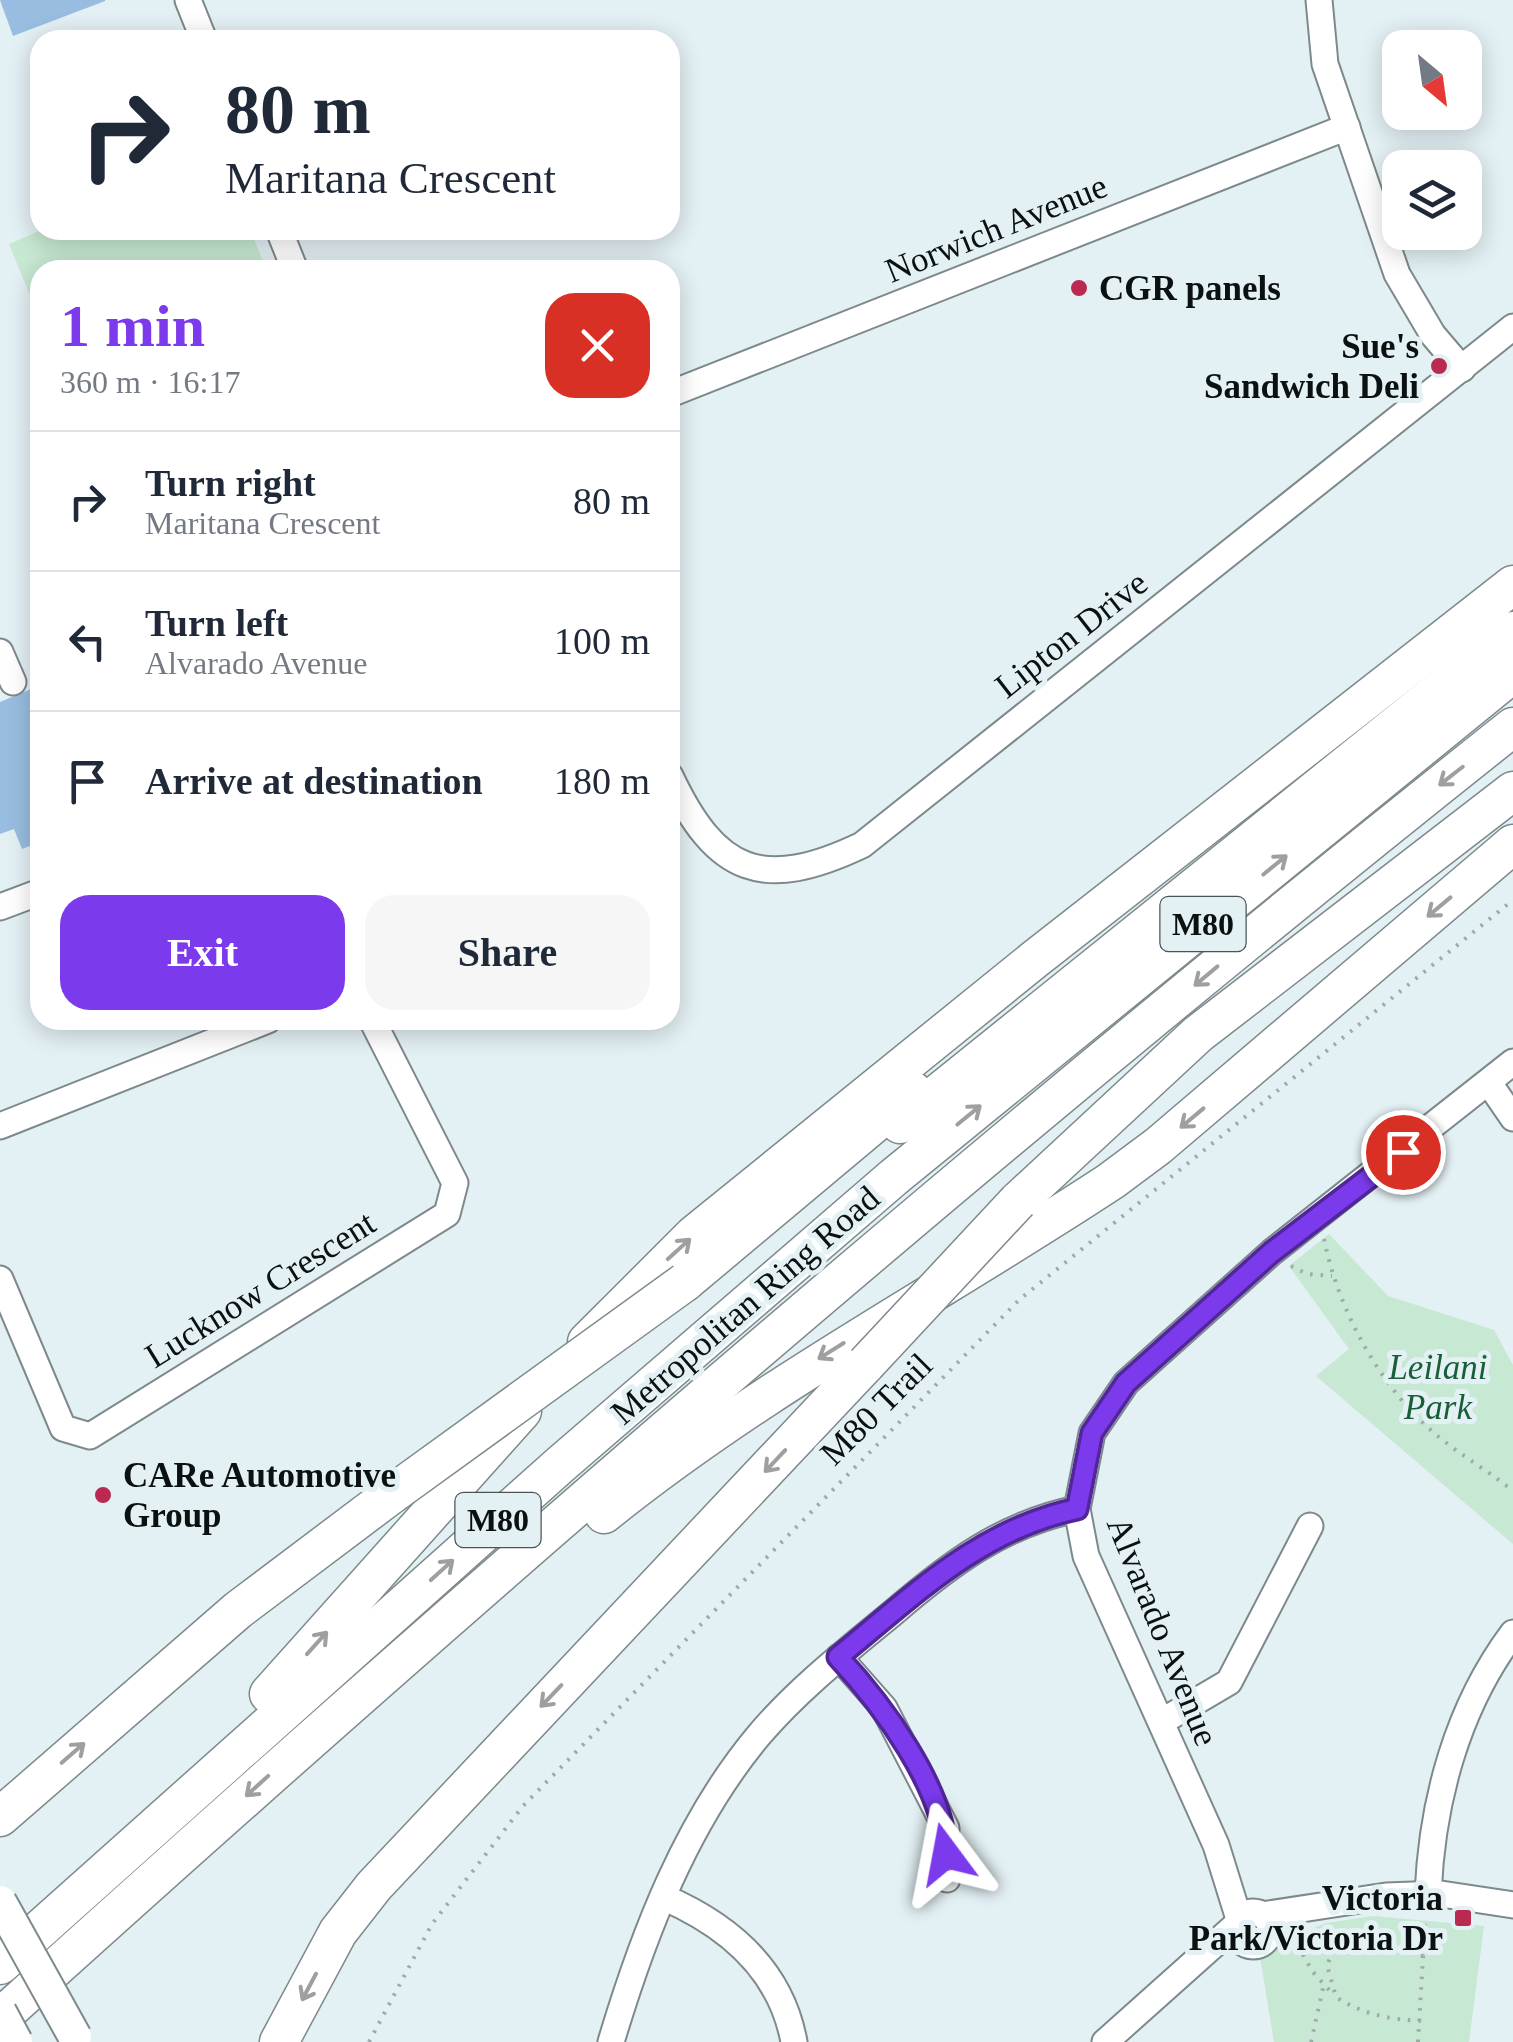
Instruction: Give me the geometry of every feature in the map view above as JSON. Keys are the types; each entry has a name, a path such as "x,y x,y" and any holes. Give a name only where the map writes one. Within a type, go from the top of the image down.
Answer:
{"highway":[{"path":"108,1868 646,1279 1036,959 1513,585"},
{"path":"685,1282 934,1074 1513,607"},
{"path":"6,1802 238,1610 392,1494 841,1173 1513,631"},
{"name":"Metropolitan Ring Road","path":"0,1966 560,1464 894,1177 1513,673"},
{"name":"Metropolitan Ring Road","path":"0,2015 310,1737 918,1215 1513,727"},
{"path":"279,2042 338,1932 374,1886 1018,1201 1198,1034 1504,797"},
{"path":"310,1737 510,1590 715,1428 838,1347 1062,1214 1142,1158 1513,844"}],"main road":[{"path":"0,1902 75,2037"},
{"path":"0,2015 16,2042"}],"street":[{"path":"188,0 200,30"},
{"path":"1318,0 1325,64 1397,274 1433,335 1462,368"},
{"name":"Norwich Avenue","path":"680,390 1347,127"},
{"name":"Lipton Drive","path":"680,798 692,824 738,864 780,872 820,864 862,845 1513,326"},
{"path":"0,652 12,682"},
{"path":"0,908 30,896"},
{"path":"0,1126 243,1030"},
{"name":"Lucknow Crescent","path":"0,1279 62,1428 90,1436 448,1214 455,1183 377,1030"},
{"name":"Alvarado Avenue","path":"1251,1925 1086,1556 1078,1518 1092,1433 1126,1383 1282,1245 1513,1062"},
{"path":"1489,1083 1513,1118"},
{"path":"611,2042 629,1982 663,1896 703,1815 759,1735 838,1657 954,1561 1002,1532 1078,1518"},
{"path":"1161,1722 1229,1682 1310,1526"},
{"path":"1434,1894 1444,1778 1470,1700 1512,1636"},
{"path":"838,1657 884,1708 946,1828 947,1879"},
{"path":"1105,2042 1189,1968 1251,1925 1322,1906 1434,1894 1513,1904"},
{"path":"663,1896 721,1927 763,1966 791,2024 794,2042"}],"path":[{"name":"M80 Trail","path":"369,2042 432,1924 523,1806 1019,1300 1513,900"},
{"path":"1324,1238 1332,1276 1375,1362 1400,1398 1444,1441 1513,1491"},
{"path":"1291,1266 1308,1274 1332,1276"},
{"path":"1418,2042 1426,1922"},
{"path":"1336,1997 1328,1976 1328,1955 1344,1942 1378,1944 1424,1956"},
{"path":"1298,1945 1323,1985 1336,1997 1376,2016 1421,2022"},
{"path":"1311,2042 1323,1985"}],"green space":[{"path":"30,235 30,240 254,240 263,260 30,260 30,295 9,244"},
{"name":"Leilani Park","path":"1329,1234 1388,1296 1494,1330 1513,1365 1513,1544 1316,1376 1349,1349 1289,1266"},
{"path":"1373,1916 1484,1926 1469,2042 1274,2042 1259,1951 1326,1923"}],"building":[{"path":"0,0 105,0 105,1 13,36"},
{"path":"30,690 30,846 22,849 14,829 0,834 0,702"}],"place":[{"name":"CGR panels","path":"1079,288"},
{"name":"Sue's Sandwich Deli","path":"1439,366"},
{"name":"CARe Automotive Group","path":"103,1495"},
{"name":"Victoria Park/Victoria Dr","path":"1463,1918"}],"route":[{"path":"946,1854 946,1828 902,1740 884,1708 838,1657 954,1561 1002,1532 1077,1509 1092,1433 1126,1383 1272,1252 1403,1152"}]}
